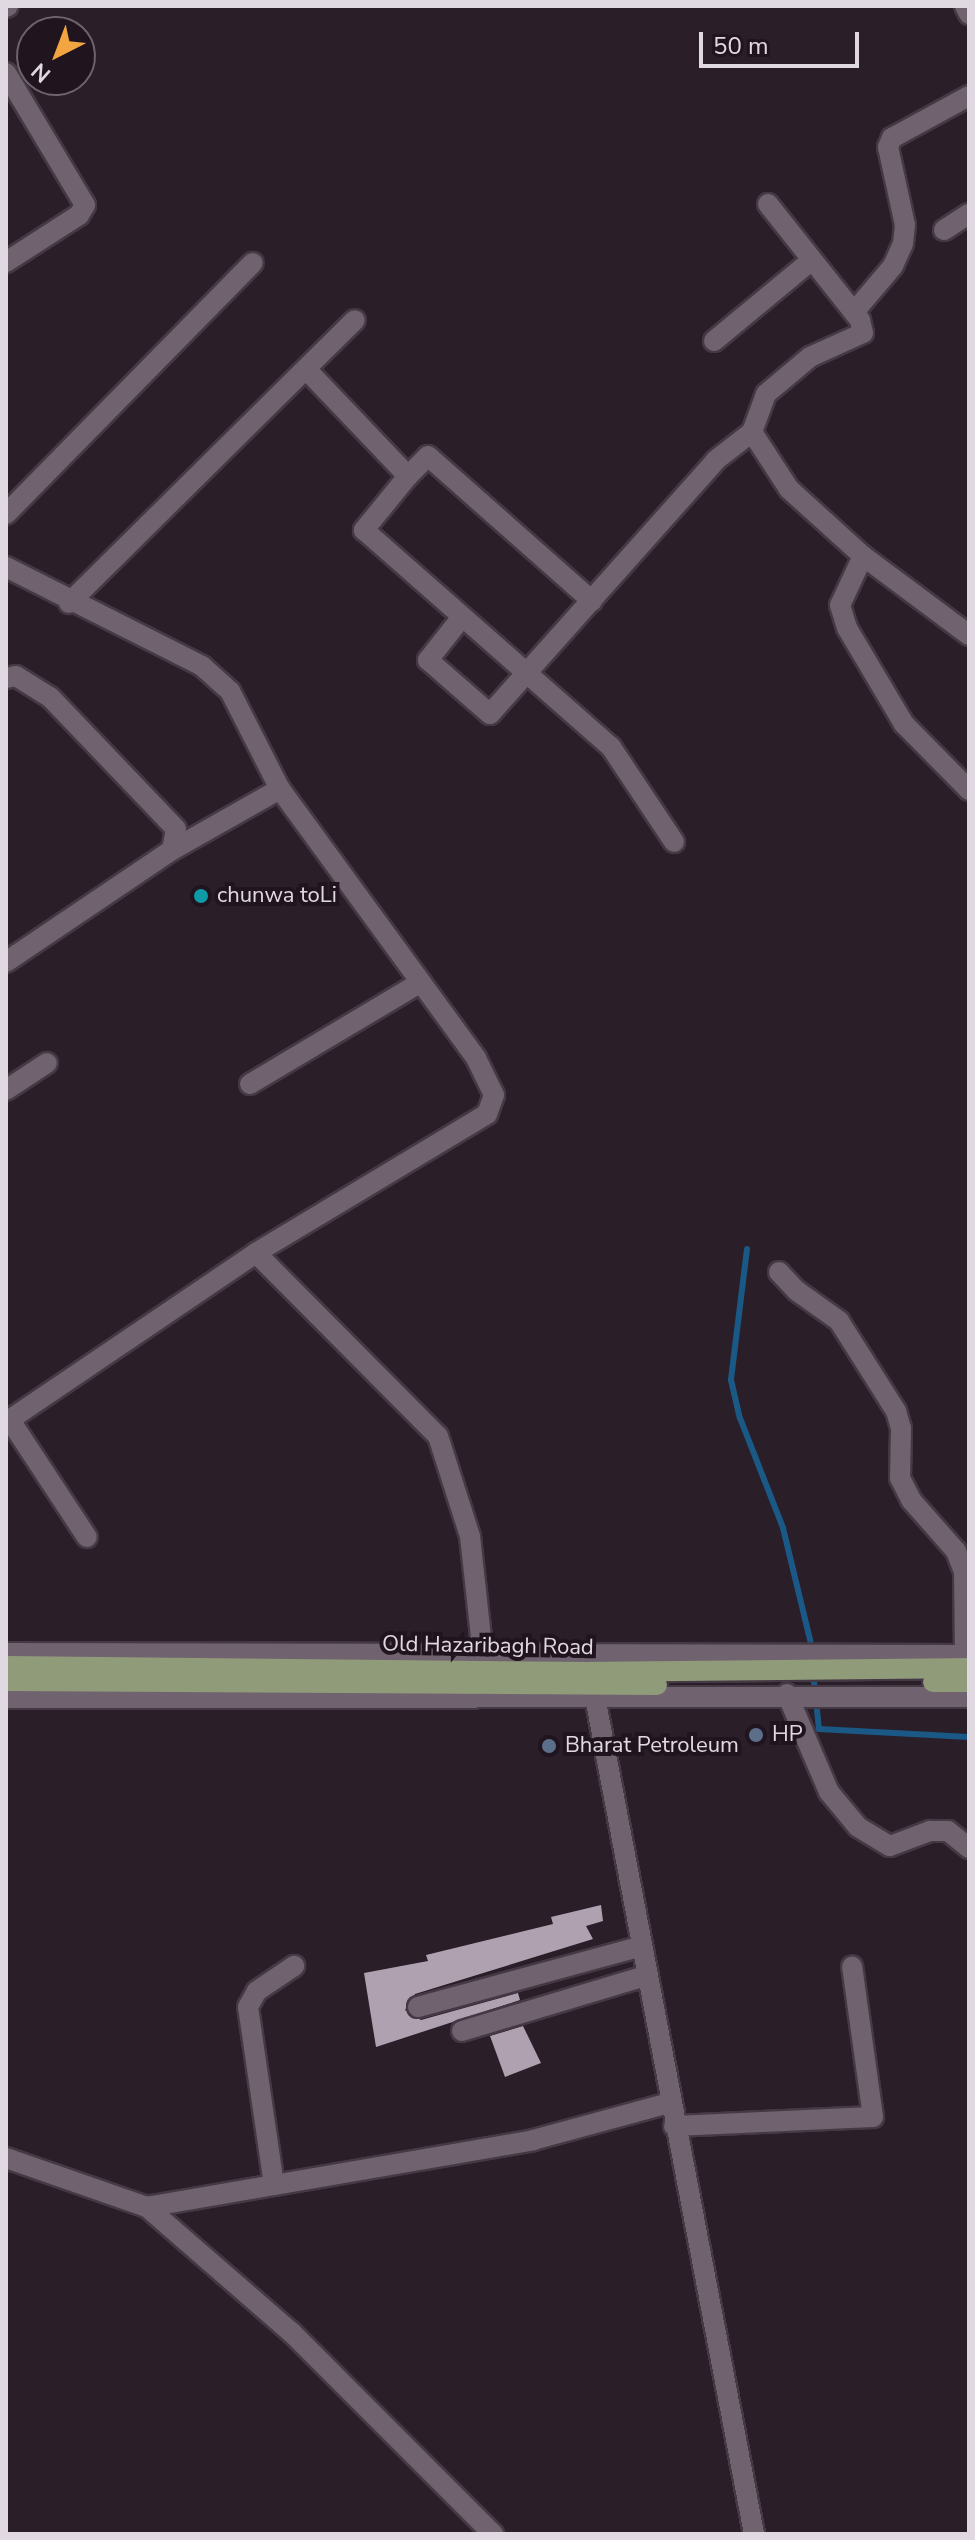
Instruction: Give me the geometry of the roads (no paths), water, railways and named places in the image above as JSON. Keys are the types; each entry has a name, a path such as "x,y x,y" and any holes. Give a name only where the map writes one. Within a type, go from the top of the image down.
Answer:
{"main road":[{"name":"Old Hazaribagh Road","path":"6,1681 811,1678 968,1659"},
{"name":"Old Hazaribagh Road","path":"6,1666 969,1682"}],"street":[{"path":"965,6 969,14"},
{"path":"6,73 85,205 79,215 6,262"},
{"path":"854,312 893,266 903,244 905,225 888,147 892,138 969,96"},
{"path":"462,617 428,660 490,714 716,460 752,432 766,394 810,357 863,333 854,312 768,204"},
{"path":"944,230 969,214"},
{"path":"714,341 812,260"},
{"path":"6,514 253,263"},
{"path":"69,603 355,320"},
{"path":"306,369 408,476"},
{"path":"752,432 789,489 863,556 969,635"},
{"path":"592,601 428,456 364,530 611,747 674,842"},
{"path":"863,556 840,605 847,628 904,724 969,790"},
{"path":"6,567 69,603 217,677 230,691 280,789 489,1077 494,1095 487,1114 256,1253 8,1421 87,1537"},
{"path":"6,678 16,676 50,697 176,829 172,850"},
{"path":"6,962 172,850 280,789"},
{"path":"250,1084 421,982"},
{"path":"6,1090 47,1063"},
{"path":"256,1253 438,1436 470,1536 483,1656"},
{"path":"779,1272 839,1321 896,1411 901,1428 900,1478 911,1500 956,1551 964,1572 968,1659"},
{"path":"6,1653 483,1656 811,1678 969,1697"},
{"path":"6,1698 595,1697 811,1678"},
{"path":"811,1678 829,1792 858,1827 890,1846 930,1831 948,1831 969,1848"},
{"path":"595,1697 639,1947 754,2534"},
{"path":"418,2007 639,1947"},
{"path":"274,2185 248,2007 257,1991 294,1966"},
{"path":"674,2126 873,2117 852,1966"},
{"path":"462,2031 645,1976"},
{"path":"147,2207 533,2140 669,2103"},
{"path":"6,2158 147,2207 291,2332 493,2534"}],"waterway":[{"path":"747,1249 731,1380 740,1418 783,1528 813,1652"},
{"path":"813,1672 819,1729 969,1737"}],"place":[{"name":"chunwa toLi","path":"201,896"},
{"name":"HP","path":"756,1735"},
{"name":"Bharat Petroleum","path":"549,1746"}]}
